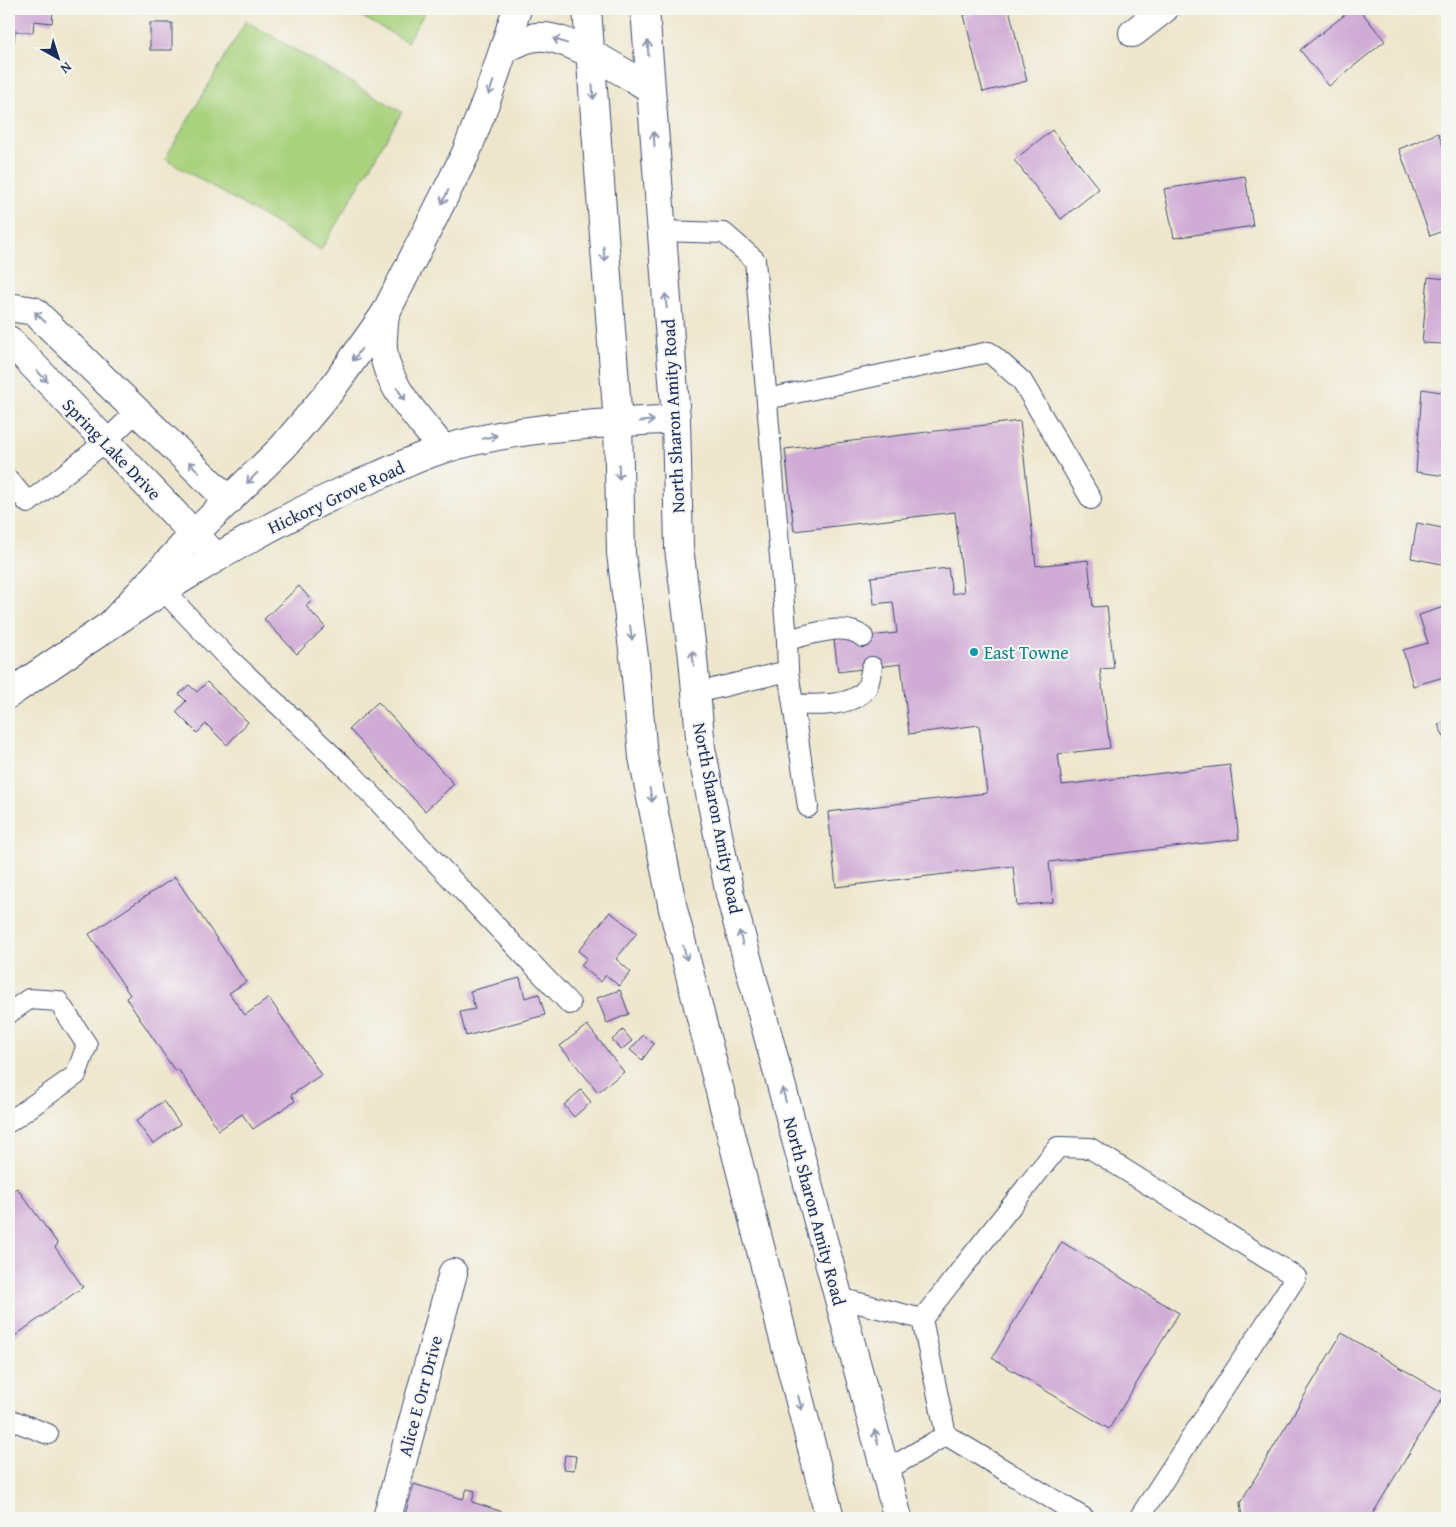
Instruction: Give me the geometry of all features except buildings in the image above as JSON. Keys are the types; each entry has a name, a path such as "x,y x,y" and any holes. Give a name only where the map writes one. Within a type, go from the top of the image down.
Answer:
{"main road":[{"path":"112,622 194,534 283,447 325,397 384,314 466,153 504,49 516,9"},
{"path":"587,9 618,423 621,554 635,665 643,757 673,909 830,1518"},
{"name":"North Sharon Amity Road","path":"645,9 660,231 676,419 679,548 701,748 730,895 898,1518"},
{"path":"1133,33 1164,9"},
{"path":"504,49 524,40 544,36 562,41 591,55 650,88"},
{"path":"9,307 34,311 229,501"},
{"path":"384,314 383,349 388,372 398,391 443,449"},
{"name":"Spring Lake Drive","path":"9,340 216,557"},
{"name":"Hickory Grove Road","path":"9,694 112,622 216,557 318,501 443,449 506,434 676,419"},
{"name":"Alice E Orr Drive","path":"387,1518 453,1273"}],"lane":[{"path":"660,231 724,233 755,260 788,671 808,807"},
{"path":"767,399 989,352 1022,381 1091,500"},
{"path":"9,480 28,503 105,442 137,411"},
{"path":"162,589 222,652 350,772 570,1004"},
{"path":"787,640 840,629 855,630 863,637"},
{"path":"793,704 829,705 860,694 868,686 872,668"},
{"path":"696,693 788,671"},
{"path":"9,1014 29,999 58,1001 87,1045 76,1075 9,1122"},
{"path":"922,1319 1058,1147 1090,1148 1296,1277 1139,1518"},
{"path":"839,1298 922,1319"},
{"path":"922,1319 946,1435 1084,1518"},
{"path":"9,1419 48,1434"},
{"path":"885,1471 946,1435"}],"green space":[{"path":"348,9 427,9 407,42"},
{"path":"246,21 402,112 321,250 165,159"}],"place":[{"name":"East Towne","path":"974,652"}]}
